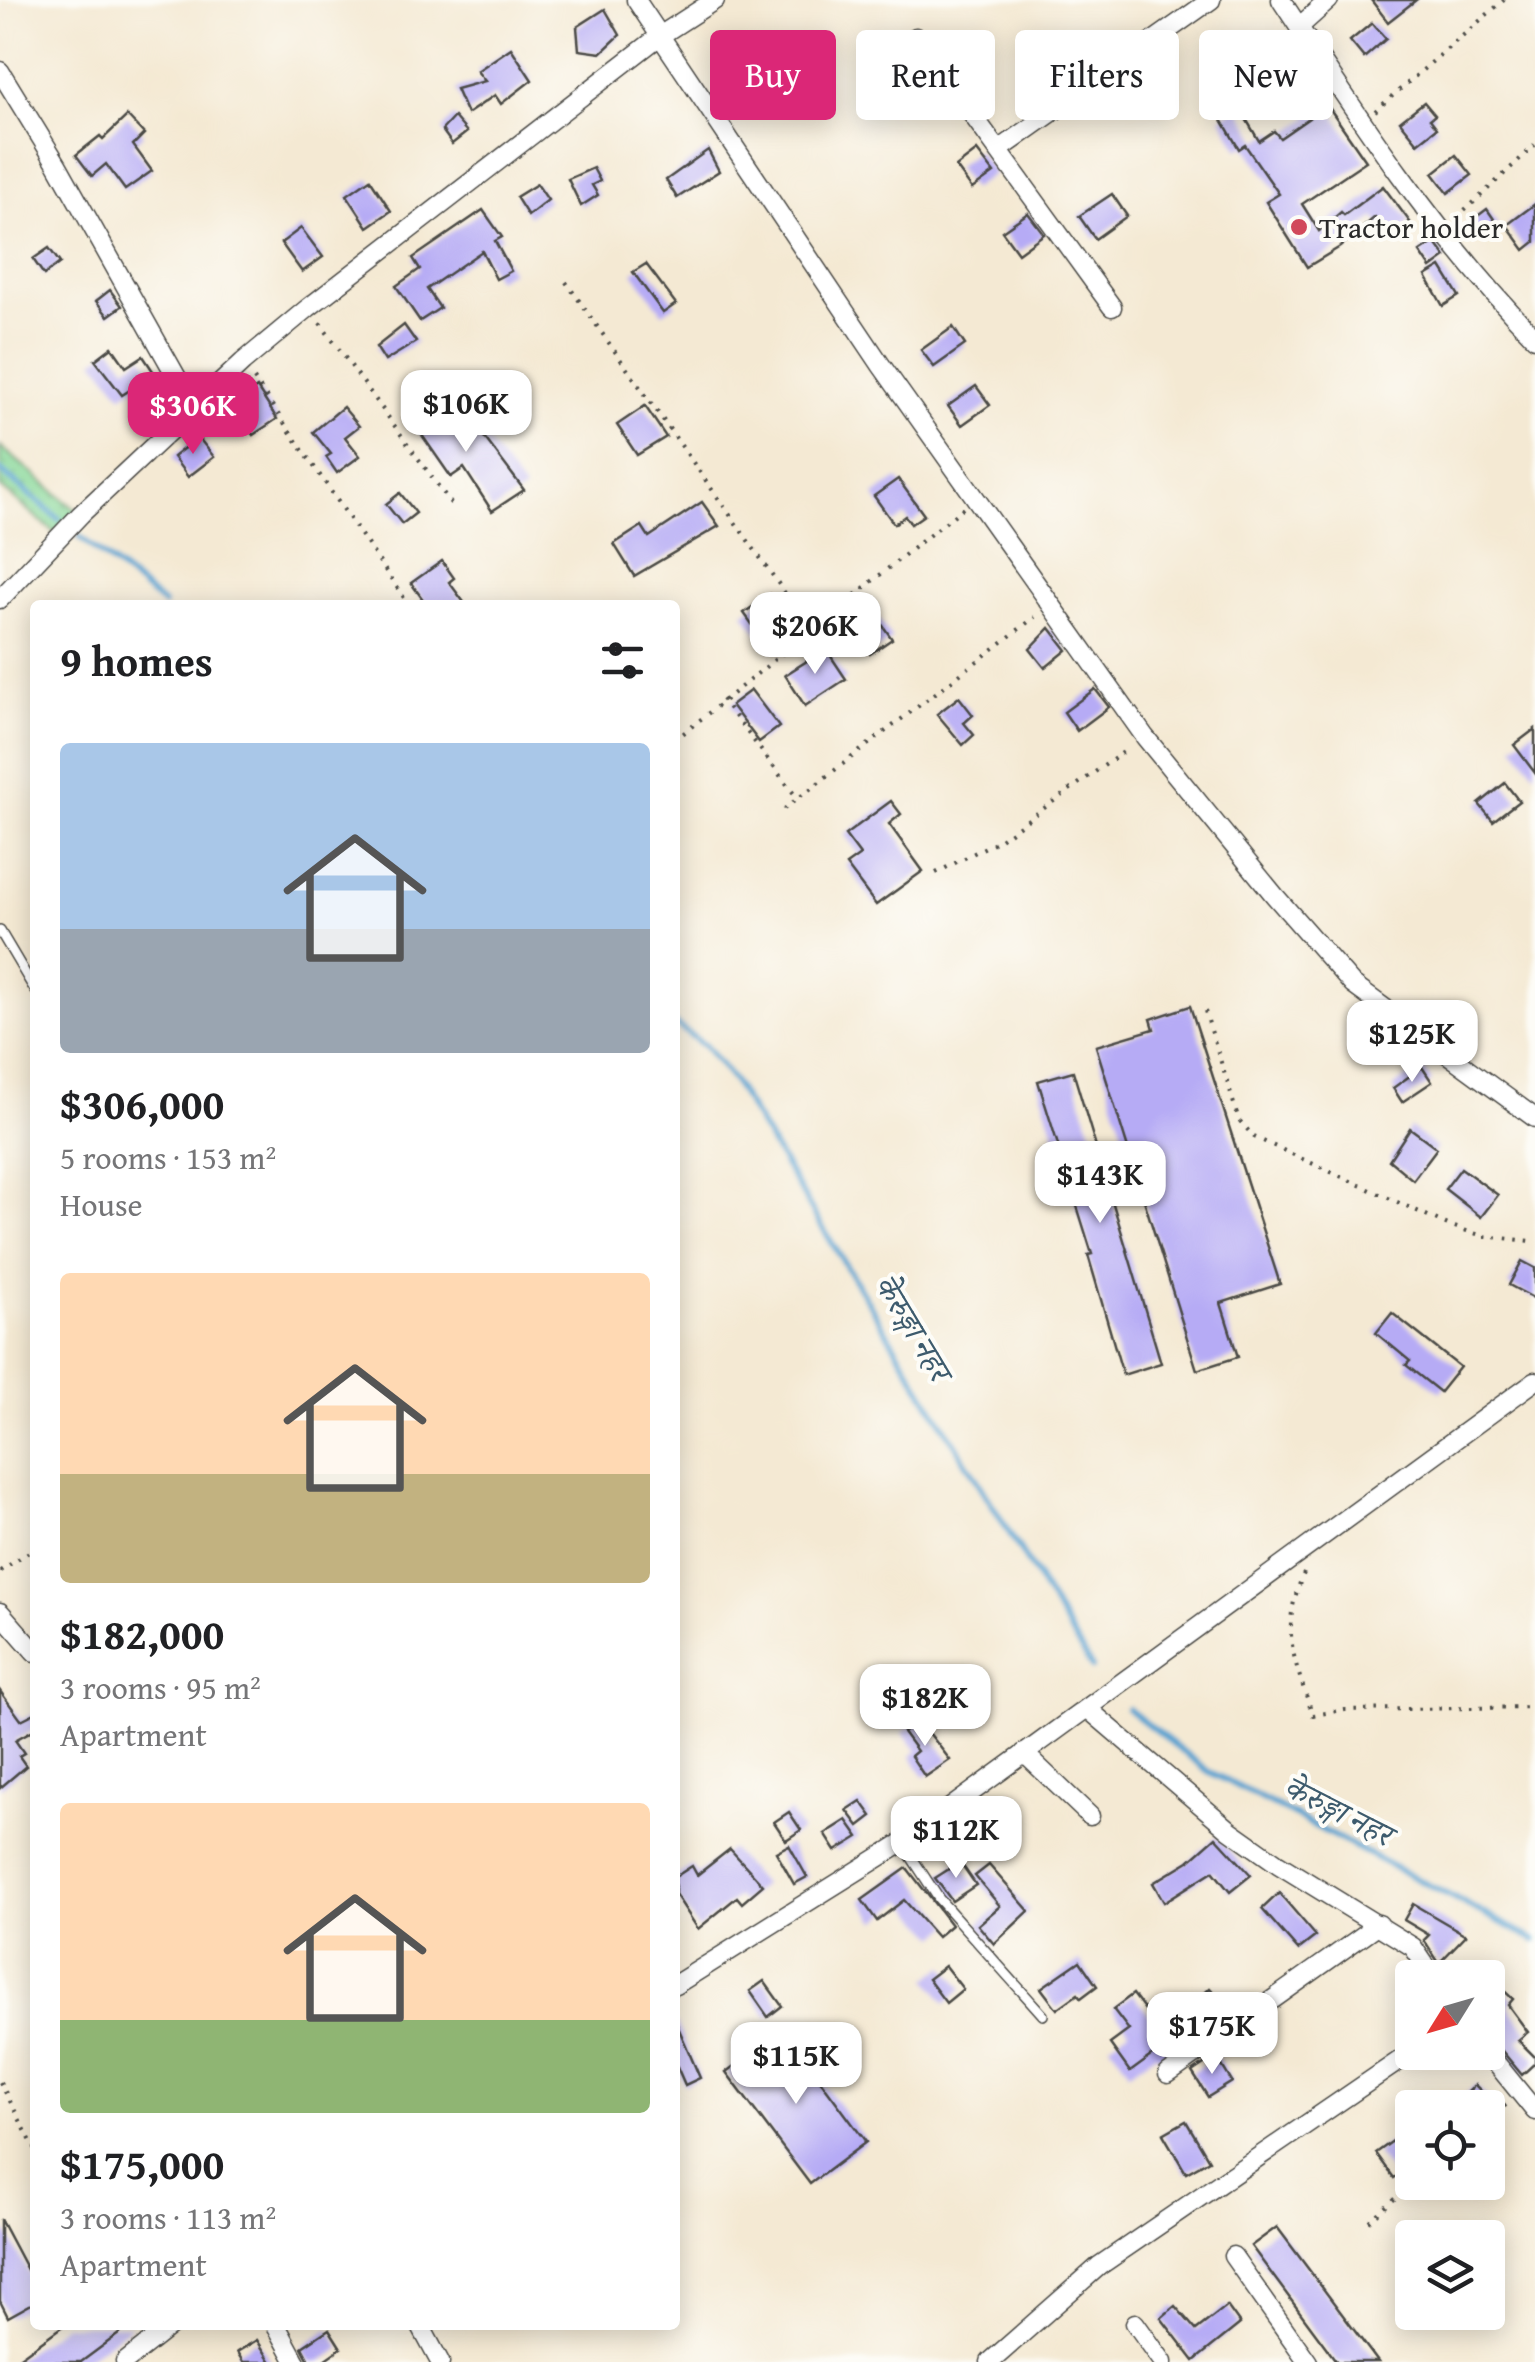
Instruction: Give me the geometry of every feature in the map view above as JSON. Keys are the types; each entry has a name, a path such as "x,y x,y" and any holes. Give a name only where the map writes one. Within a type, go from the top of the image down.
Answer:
{"street":[{"path":"636,0 880,365 1145,737 1275,896 1354,984 1535,1118"},
{"path":"0,600 81,514 243,362 661,35 715,0"},
{"path":"1000,150 1211,0"},
{"path":"1282,0 1442,232 1535,338"},
{"path":"1299,26 1329,0"},
{"path":"0,71 57,164 194,408"},
{"path":"978,120 1112,307"},
{"path":"680,1983 902,1842 1535,1381"},
{"path":"0,1612 30,1646"},
{"path":"1088,1710 1230,1830 1413,1947 1422,1960"},
{"path":"1024,1753 1090,1816"},
{"path":"1168,2074 1379,1924"},
{"path":"990,2362 1099,2266 1395,2064"},
{"path":"1501,2070 1535,2111"},
{"path":"1232,2256 1308,2362"},
{"path":"1136,2323 1163,2362"},
{"path":"130,2361 166,2330"},
{"path":"279,2330 296,2362"},
{"path":"423,2330 440,2362"}],"lane":[{"path":"0,932 30,982"},
{"path":"902,1842 939,1899 1043,2015"}],"path":[{"path":"1364,120 1504,0"},
{"path":"1442,232 1535,146"},
{"path":"566,282 811,630"},
{"path":"308,308 455,509"},
{"path":"243,362 406,600"},
{"path":"680,736 974,498"},
{"path":"784,809 1051,604"},
{"path":"722,699 798,799"},
{"path":"936,873 998,840 1145,737"},
{"path":"1205,1012 1239,1120 1254,1137 1448,1225 1484,1236 1535,1244"},
{"path":"0,1570 30,1551"},
{"path":"1310,1561 1290,1610 1290,1650 1313,1714 1535,1707"},
{"path":"0,2082 30,2139"},
{"path":"1505,2106 1520,2093"},
{"path":"1369,2221 1395,2198"}],"green space":[{"path":"0,446 81,514 61,538 0,487"}],"building":[{"path":"1371,0 1416,0 1388,22"},
{"path":"605,9 620,35 601,53 579,50 577,27"},
{"path":"1372,23 1386,39 1364,58 1350,41"},
{"path":"511,48 532,80 501,104 495,95 467,114 456,89 485,81 477,71"},
{"path":"1424,102 1435,115 1430,119 1437,128 1418,143 1400,121"},
{"path":"1333,113 1366,161 1302,204 1319,231 1383,186 1410,222 1390,239 1375,217 1340,247 1307,267 1266,202 1279,194 1245,145 1239,149 1222,120 1247,120 1259,141 1274,131 1280,138 1306,120 1333,120"},
{"path":"127,116 144,134 133,145 152,171 125,190 106,164 92,176 76,155 100,136 103,139"},
{"path":"454,117 467,132 452,144 442,130"},
{"path":"708,150 719,171 677,198 666,180"},
{"path":"977,151 994,173 972,189 956,167"},
{"path":"1456,155 1472,175 1448,193 1433,173"},
{"path":"593,168 600,181 592,185 598,195 581,206 568,179"},
{"path":"370,179 391,211 368,227 347,195"},
{"path":"537,184 548,200 528,216 516,197"},
{"path":"1112,194 1127,216 1095,239 1079,216"},
{"path":"1535,204 1535,242 1525,250 1507,225"},
{"path":"1487,209 1498,225 1482,236 1471,221"},
{"path":"483,210 502,237 495,241 511,271 496,279 482,251 427,289 440,308 420,321 396,286 420,269 413,258"},
{"path":"1028,213 1044,234 1018,253 1002,231"},
{"path":"301,228 323,257 302,272 281,243"},
{"path":"1435,242 1446,257 1431,268 1420,252"},
{"path":"49,248 60,263 44,275 33,259"},
{"path":"646,264 676,304 663,313 633,272"},
{"path":"1441,267 1459,296 1443,306 1426,276"},
{"path":"110,290 122,306 108,316 96,301"},
{"path":"404,325 416,342 385,361 376,347"},
{"path":"953,327 965,345 934,367 921,350"},
{"path":"112,347 126,367 143,356 155,374 122,395 95,360"},
{"path":"976,386 990,405 962,425 948,406"},
{"path":"257,388 277,419 253,435 232,405"},
{"path":"432,396 463,439 478,429 524,490 492,511 464,468 451,477 408,415"},
{"path":"645,406 666,437 637,455 617,425"},
{"path":"343,407 359,426 345,437 360,456 337,473 326,457 331,454 313,432"},
{"path":"198,437 214,457 188,477 173,457"},
{"path":"898,479 924,515 911,524 905,516 894,524 874,496"},
{"path":"400,493 416,513 402,524 386,504"},
{"path":"702,502 719,526 634,576 614,544 642,526 649,537"},
{"path":"442,561 454,578 449,582 462,600 423,600 411,583"},
{"path":"770,594 794,626 767,645 744,613"},
{"path":"870,607 892,639 870,654 848,622"},
{"path":"1050,628 1067,650 1045,668 1030,649"},
{"path":"826,649 846,679 805,706 785,675"},
{"path":"1095,689 1109,707 1077,731 1064,712"},
{"path":"751,690 779,727 759,742 731,705"},
{"path":"959,697 973,715 964,723 974,735 963,745 937,714"},
{"path":"1535,729 1535,773 1514,745"},
{"path":"1505,783 1519,801 1493,821 1479,804"},
{"path":"891,801 901,814 889,824 923,871 876,905 846,865 860,855 845,835"},
{"path":"1190,1006 1280,1284 1221,1303 1238,1357 1197,1370 1096,1046 1154,1029 1151,1019"},
{"path":"1422,1067 1432,1082 1402,1102 1393,1088"},
{"path":"1073,1071 1161,1363 1123,1375 1088,1255 1092,1254 1038,1081"},
{"path":"1410,1128 1437,1148 1413,1180 1389,1160"},
{"path":"1461,1168 1498,1195 1481,1217 1445,1189"},
{"path":"1522,1261 1535,1268 1535,1299 1509,1285"},
{"path":"1392,1313 1460,1367 1440,1392 1406,1365 1410,1361 1376,1333"},
{"path":"0,1691 21,1720 30,1716 30,1732 15,1740 24,1753 19,1756 26,1766 0,1788"},
{"path":"919,1720 950,1760 925,1777 911,1756 917,1751 903,1732"},
{"path":"861,1801 872,1816 859,1826 847,1810"},
{"path":"789,1812 801,1830 786,1840 774,1822"},
{"path":"847,1820 859,1837 836,1851 825,1834"},
{"path":"1216,1837 1251,1875 1230,1892 1213,1871 1164,1902 1153,1883 1189,1861"},
{"path":"789,1845 807,1877 794,1884 776,1852"},
{"path":"730,1849 763,1885 742,1903 737,1897 698,1929 680,1902 680,1874 692,1866 697,1875"},
{"path":"960,1862 976,1885 952,1901 935,1878"},
{"path":"989,1865 1029,1911 994,1944 978,1925 1000,1906 975,1876"},
{"path":"907,1868 951,1925 937,1937 904,1900 877,1921 862,1900"},
{"path":"1279,1893 1316,1936 1298,1950 1262,1909"},
{"path":"1413,1904 1466,1935 1442,1960 1437,1960 1424,1940 1429,1935 1404,1920"},
{"path":"1080,1961 1097,1986 1057,2009 1041,1988"},
{"path":"945,1966 963,1989 946,2003 928,1979"},
{"path":"764,1981 782,2006 768,2017 750,1991"},
{"path":"1210,1988 1225,2004 1198,2030 1130,2072 1110,2044 1129,2030 1113,2009 1133,1994 1164,2035 1194,2013 1189,2008"},
{"path":"1505,1992 1513,1999 1508,2005 1528,2032 1518,2040 1535,2057 1535,2063 1522,2075 1505,2054"},
{"path":"783,2030 866,2142 810,2184 726,2072"},
{"path":"680,2032 700,2078 685,2085 680,2074"},
{"path":"1216,2056 1232,2082 1208,2097 1192,2072"},
{"path":"1186,2121 1209,2160 1186,2173 1163,2134"},
{"path":"1395,2139 1395,2177 1394,2178 1376,2153"},
{"path":"0,2219 30,2276 30,2305 8,2317 0,2301"},
{"path":"1277,2227 1378,2362 1337,2362 1251,2246"},
{"path":"1175,2306 1196,2330 1227,2306 1240,2324 1194,2361 1161,2318"},
{"path":"57,2330 124,2330 81,2362 13,2362"},
{"path":"330,2330 341,2348 321,2362 310,2362 302,2347"},
{"path":"257,2340 271,2362 243,2362 237,2352"}],"waterway":[{"name":"केेरुङ्गा नहर","path":"0,470 59,519"},
{"name":"केेरुङ्गा नहर","path":"80,537 158,600"},
{"name":"केेरुङ्गा नहर","path":"680,1028 705,1046 733,1081 1092,1668"},
{"name":"केरुङ्गा नहर","path":"1128,1709 1208,1771 1535,1940"}],"place":[{"name":"Tractor holder","path":"1299,227"}]}
